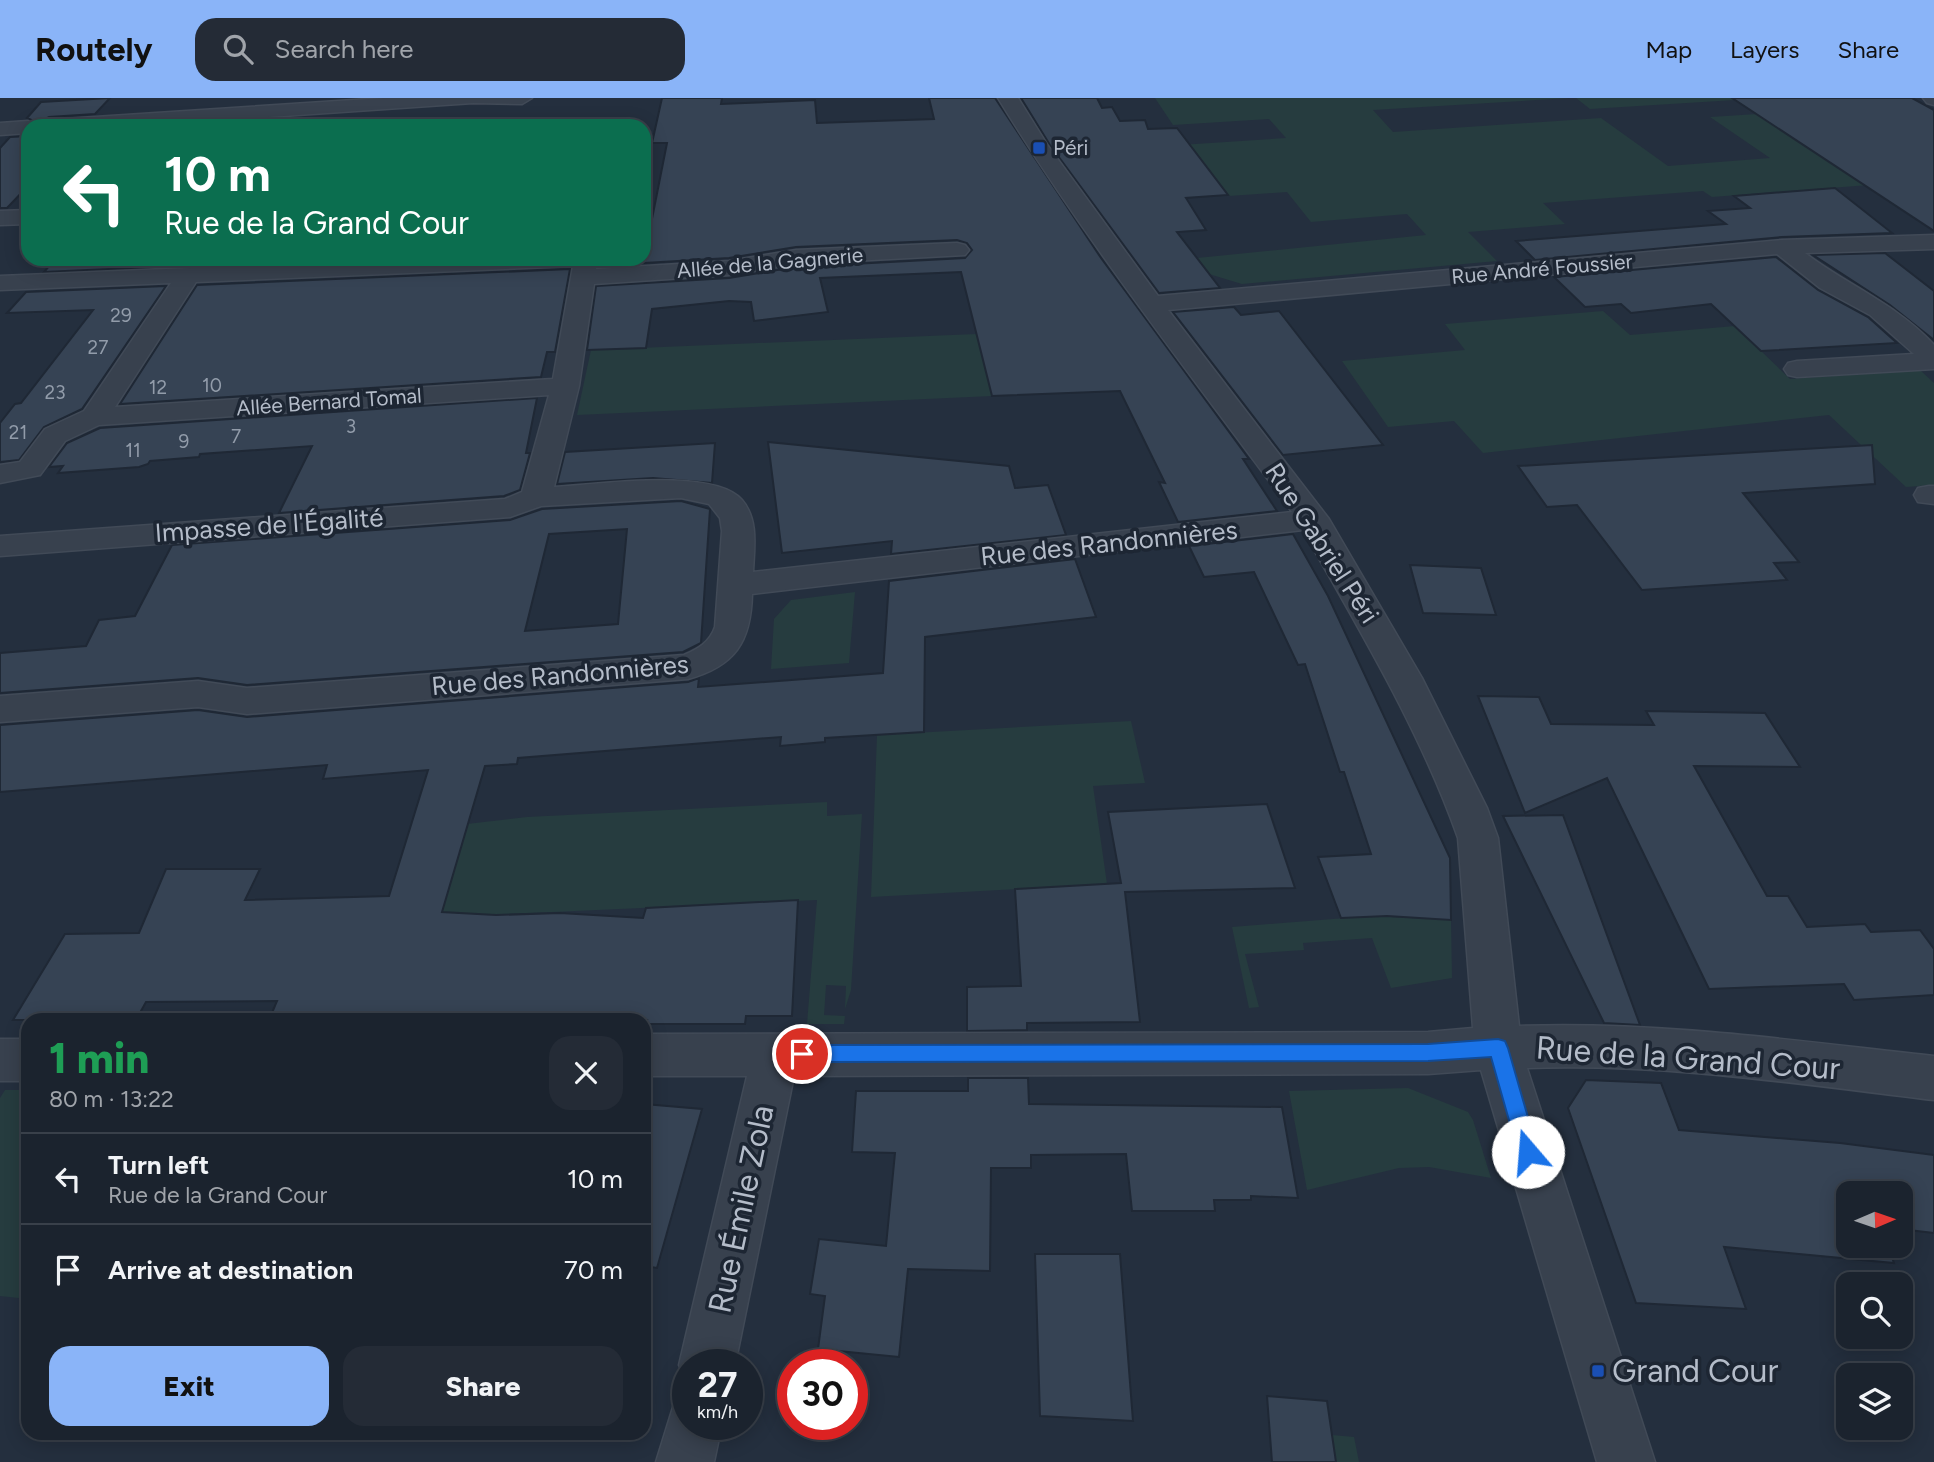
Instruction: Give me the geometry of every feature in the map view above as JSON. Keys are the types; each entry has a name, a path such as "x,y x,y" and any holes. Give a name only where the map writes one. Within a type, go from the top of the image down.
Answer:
{"street":[{"path":"155,119 473,98 522,98"},
{"name":"Rue Gabriel Péri","path":"1008,98 1038,148 1151,304 1313,519 1404,678 1467,808 1478,838 1498,1048 1513,1104 1626,1462"},
{"path":"0,129 21,128"},
{"path":"0,218 21,217"},
{"name":"Rue André Foussier","path":"1151,304 1782,247 1934,242"},
{"path":"1782,247 1829,283 1879,310 1919,342 1934,361"},
{"name":"Allée de la Gagnerie","path":"632,266 729,268 796,257 957,250"},
{"name":"Allée de la Gagnerie","path":"0,284 189,275 544,266"},
{"path":"536,497 565,386 583,266"},
{"path":"94,417 189,275"},
{"path":"1797,369 1934,361"},
{"name":"Allée Bernard Tomal","path":"0,474 30,468 55,435 94,417 565,386"},
{"name":"Impasse de l'Égalité","path":"0,545 510,508 536,497 701,489 728,500 737,522 736,585"},
{"name":"Rue des Randonnières","path":"0,709 198,694 247,701 688,667 716,654 728,640 735,616 736,585 1313,519"},
{"name":"Rue de la Grand Cour","path":"651,1055 1428,1053 1498,1048 1607,1047 1715,1054 1934,1078"},
{"name":"Rue Émile Zola","path":"710,1349 775,1054"},
{"path":"0,1060 21,1060"},
{"path":"685,1462 690,1440"}],"green space":[{"path":"1155,98 1570,98 1373,110 1393,132 1601,118 1668,166 1770,158 1710,117 1773,113 1934,180 1712,197 1703,191 1543,203 1565,224 1468,232 1497,261 1242,284 1199,271 1197,258 1426,235 1407,214 1311,222 1287,192 1229,196 1195,151 1109,157 1058,153 1286,138 1269,119 1173,125"},
{"path":"1576,98 1732,98 1735,100 1590,109"},
{"path":"1603,311 1630,335 1735,326 1790,379 1920,370 1934,383 1934,485 1906,487 1829,415 1483,453 1454,421 1388,427 1342,361 1465,350 1445,324"},
{"path":"976,334 992,396 577,415 591,350"},
{"path":"855,592 849,663 771,669 774,619 791,600"},
{"path":"1131,721 1145,783 1093,786 1107,884 871,897 877,735"},
{"path":"827,802 827,816 862,814 851,990 845,1009 846,986 826,985 824,1015 845,1016 844,1024 807,1024 817,900 441,917 467,824 527,817"},
{"path":"1371,916 1451,920 1452,978 1391,988 1372,938 1303,943 1304,950 1245,954 1259,1007 1249,1008 1232,927"},
{"path":"1408,1088 1468,1112 1491,1178 1429,1167 1399,1168 1307,1190 1289,1091"},
{"path":"5,1090 21,1090 21,1298 0,1296 0,1098"},
{"path":"1332,1435 1354,1437 1359,1462 1336,1462"}],"building":[{"path":"110,98 95,114 27,118 41,102"},
{"path":"662,98 722,98 721,104 815,100 817,123 934,119 929,98 995,98 1101,258 1249,459 1243,459 1277,511 1178,522 1159,482 1165,483 1120,391 992,396 961,272 820,278 828,312 754,321 751,302 729,301 652,309 646,348 587,350 596,286 729,278 796,267 965,258 972,250 967,243 957,240 796,247 729,258 651,263 651,224 667,143 652,143"},
{"path":"1021,98 1097,98 1102,108 1112,107 1120,121 1145,120 1148,129 1177,128 1228,195 1186,198 1206,230 1177,232 1220,288 1159,293 1050,145"},
{"path":"1732,98 1912,98 1934,110 1934,231"},
{"path":"21,136 21,193 7,208 0,208 0,148 10,137"},
{"path":"1835,188 1892,233 1782,237 1535,260 1516,241 1726,224 1708,211 1750,208 1734,196"},
{"path":"1885,253 1934,291 1934,340 1890,305 1813,255"},
{"path":"1776,257 1818,290 1868,317 1897,343 1761,351 1711,304 1631,313 1621,304 1585,307 1554,277"},
{"path":"49,266 175,266 44,272"},
{"path":"570,269 555,352 547,352 541,377 120,404 197,285"},
{"path":"166,286 82,409 44,427 19,460 0,462 0,423 15,404 21,403 93,310 7,313 26,292"},
{"path":"1234,307 1241,315 1279,311 1383,445 1283,455 1173,312"},
{"path":"537,398 526,453 530,453 520,490 504,496 279,513 312,446 200,454 199,457 150,461 139,467 58,473 63,466 49,467 67,443 100,428"},
{"path":"768,442 1009,466 1015,488 1048,485 1066,535 891,554 892,541 782,553"},
{"path":"715,443 712,483 653,478 557,484 565,452"},
{"path":"1872,445 1875,484 1743,493 1799,562 1774,563 1787,580 1642,590 1577,505 1547,507 1518,466"},
{"path":"681,501 710,509 701,643 683,652 247,685 198,678 0,693 0,653 86,646 99,620 135,616 172,545 510,520 542,509","holes":["627,529 618,624 525,631 549,534"]},
{"path":"1293,534 1328,596 1450,858 1451,920 1387,916 1341,918 1318,857 1371,854 1344,772 1340,772 1305,664 1298,665 1254,572 1204,577 1189,546"},
{"path":"1075,559 1096,617 925,637 924,732 825,738 825,742 780,746 781,737 518,758 517,764 485,766 442,912 496,915 560,913 643,918 646,908 798,900 792,1016 746,1016 745,1024 651,1024 651,1013 272,1013 277,1001 146,1002 140,1013 21,1013 21,1020 13,1020 65,934 139,933 166,869 260,869 245,900 389,896 428,770 323,779 327,765 0,792 0,725 198,710 247,717 688,682 699,678 698,687 883,673 889,581"},
{"path":"1410,565 1481,568 1496,615 1423,613"},
{"path":"1478,696 1539,697 1551,724 1654,725 1646,711 1765,713 1800,767 1694,766 1767,896 1788,896 1807,927 1865,924 1871,932 1920,930 1934,949 1934,995 1854,1000 1844,984 1709,989 1607,778 1525,813"},
{"path":"1267,804 1295,888 1125,892 1140,1022 1027,1023 1027,1030 967,1031 967,987 1021,986 1015,889 1121,883 1108,812"},
{"path":"1563,815 1640,1025 1604,1023 1503,816"},
{"path":"968,1078 1028,1078 1029,1104 1282,1107 1298,1198 1251,1196 1251,1200 1214,1200 1215,1211 1132,1211 1126,1154 1031,1155 1031,1168 991,1168 990,1271 908,1269 899,1357 868,1354 868,1349 818,1349 825,1296 810,1294 819,1239 886,1246 895,1153 852,1152 856,1091 968,1091"},
{"path":"1586,1080 1661,1083 1679,1130 1840,1143 1934,1155 1934,1233 1913,1231 1913,1181 1836,1181 1836,1258 1724,1247 1746,1309 1636,1303 1568,1108"},
{"path":"651,1105 702,1109 657,1268 651,1267"},
{"path":"1035,1254 1120,1254 1133,1421 1040,1416"},
{"path":"1841,1258 1892,1258 1894,1263"},
{"path":"1267,1396 1327,1401 1336,1462 1272,1462"}],"place":[{"name":"Péri","path":"1039,148"},
{"name":"Grand Cour","path":"1598,1371"}],"route":[{"path":"802,1054 1428,1053 1498,1048 1528,1152"}]}
